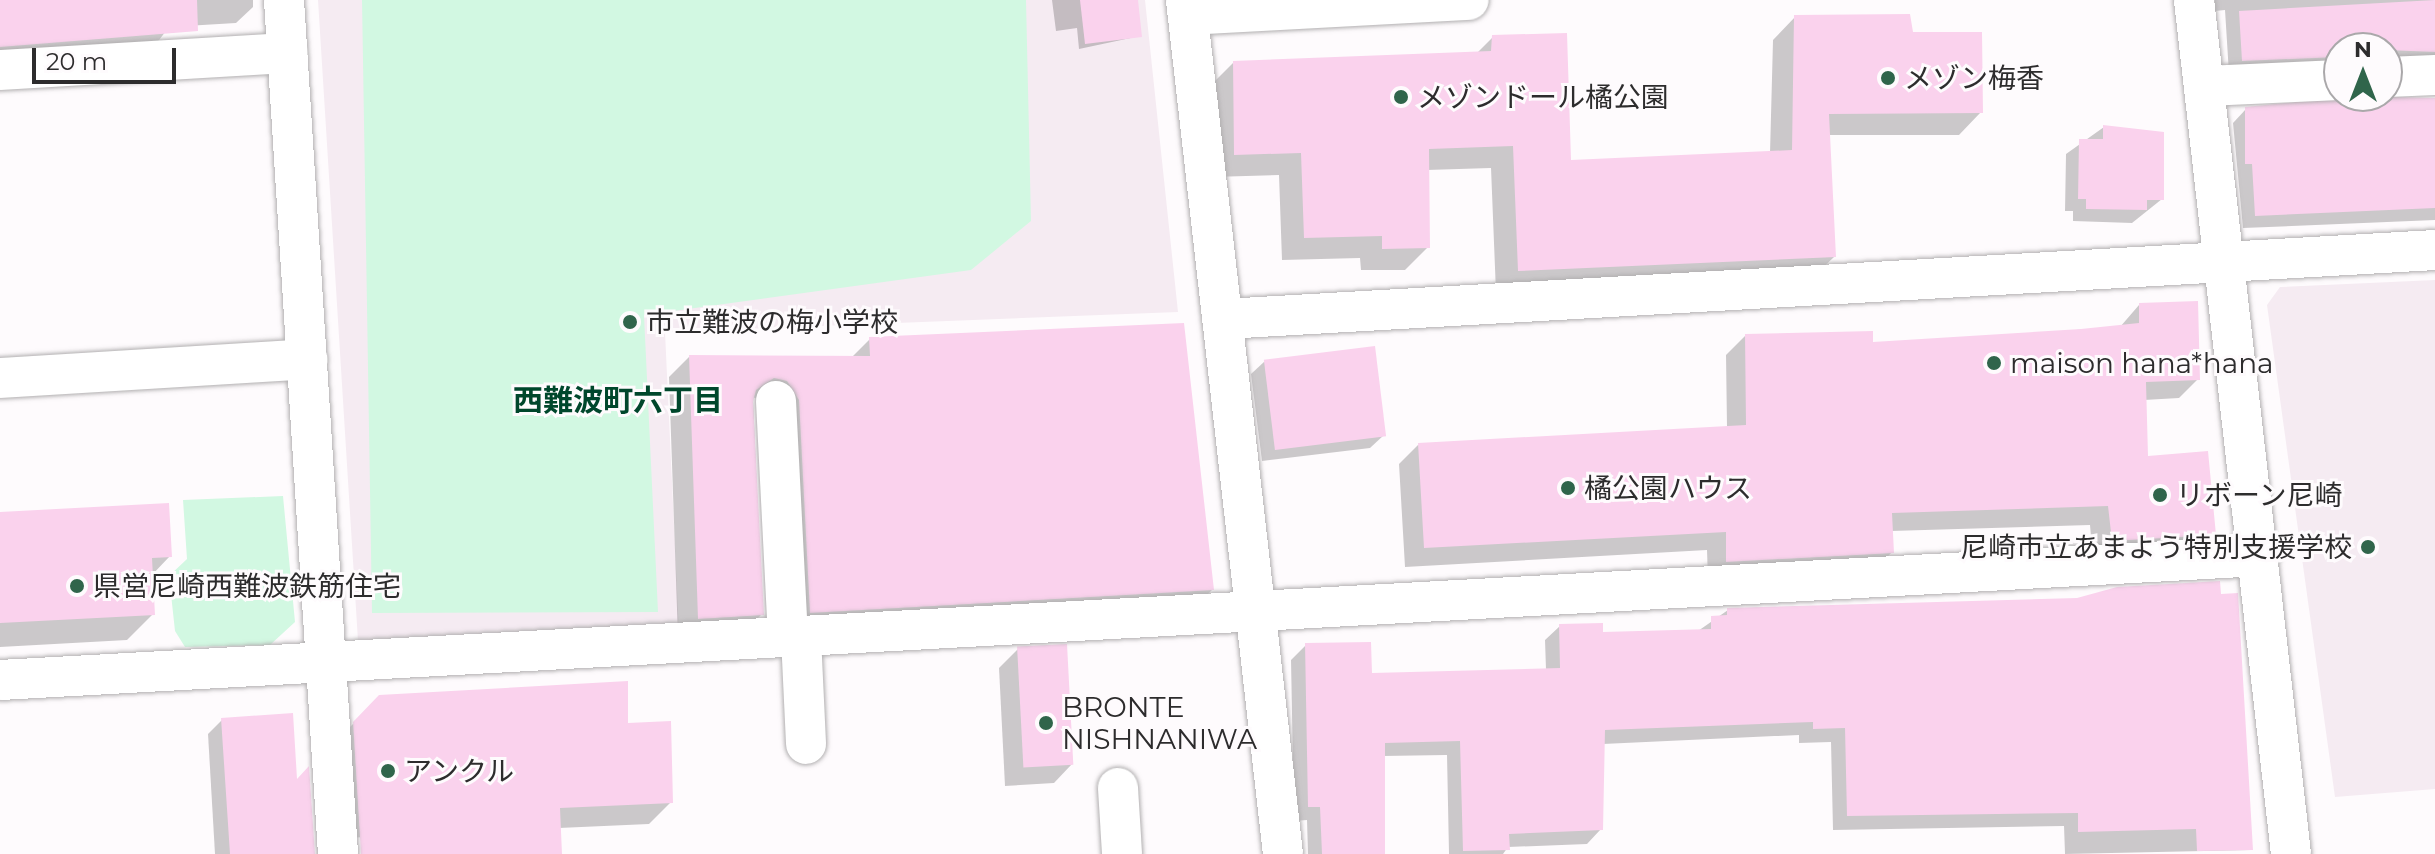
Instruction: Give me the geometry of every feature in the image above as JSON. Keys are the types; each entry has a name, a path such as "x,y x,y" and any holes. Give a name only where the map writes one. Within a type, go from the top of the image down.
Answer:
{"street":[{"path":"284,0 338,854"},
{"path":"1283,854 1258,612 1187,7 1469,0"},
{"path":"2194,0 2229,261 2291,854"},
{"path":"0,70 287,53"},
{"path":"2403,76 2435,75"},
{"path":"2206,86 2323,81"},
{"path":"1224,319 2435,250"},
{"path":"0,378 307,359"},
{"path":"776,401 794,637 806,744"},
{"path":"0,680 2260,556"},
{"path":"1118,788 1122,854"}],"shaded area":[{"name":"市立難波の梅小学校","path":"318,0 1145,0 1178,312 665,332 679,632 358,641"},
{"name":"尼崎市立あまよう特別支援学校","path":"2435,280 2435,789 2335,797 2267,305 2280,287"}],"green space":[{"name":"市立難波の梅小学校","path":"362,0 1026,0 1031,221 971,270 644,315 658,612 372,613"},
{"path":"283,496 295,622 270,645 185,647 175,631 169,576 187,559 183,500"}],"building":[{"path":"0,0 197,0 198,31 0,47"},
{"path":"1080,0 1138,0 1142,37 1085,44"},
{"path":"2435,0 2435,52 2403,51 2403,32 2323,32 2323,58 2242,61 2239,11"},
{"path":"1910,14 1913,32 1982,32 1983,113 1829,114 1836,257 1518,271 1513,146 1429,149 1430,248 1382,249 1382,236 1304,238 1301,153 1234,155 1233,61 1491,51 1492,35 1567,33 1571,160 1792,150 1794,15"},
{"path":"2403,97 2435,98 2435,208 2255,216 2252,164 2245,164 2245,107 2323,99 2323,112 2403,112"},
{"path":"2103,125 2164,132 2164,200 2147,200 2147,210 2086,209 2086,199 2078,199 2079,139 2103,139"},
{"path":"2198,301 2200,380 2146,382 2148,456 2208,451 2216,535 2112,541 2108,506 1892,513 1894,553 1726,562 1726,532 1424,548 1418,443 1746,425 1745,334 1873,331 1873,342 2081,329 2139,323 2139,303"},
{"path":"1184,323 1214,590 810,613 799,400 787,381 774,378 756,390 753,402 764,615 698,619 689,355 870,356 869,337"},
{"path":"1375,346 1386,436 1275,450 1264,360"},
{"name":"県営尼崎西難波鉄筋住宅","path":"169,503 172,557 152,558 155,615 0,623 0,512"},
{"path":"2220,581 2221,594 2238,593 2253,850 2197,851 2196,829 2078,832 2078,813 1847,816 1845,728 1813,729 1813,722 1605,730 1603,830 1509,834 1510,850 1463,851 1460,741 1385,743 1385,854 1322,854 1320,807 1308,807 1305,643 1371,642 1372,673 1560,668 1559,624 1603,623 1603,632 1711,629 1711,616 1727,615 1727,608 2077,598 2117,587"},
{"name":"BRONTE NISHNANIWA","path":"1067,644 1073,765 1023,767 1017,647"},
{"path":"628,681 628,723 671,721 673,803 560,808 562,854 361,854 353,722 379,695"},
{"path":"293,713 297,779 309,766 315,854 230,854 221,718"}],"place":[{"name":"メゾン梅香","path":"1888,78"},
{"name":"メゾンドール橘公園","path":"1401,97"},
{"name":"市立難波の梅小学校","path":"630,322"},
{"name":"maison hana*hana","path":"1994,363"},
{"name":"橘公園ハウス","path":"1568,488"},
{"name":"リボーン尼崎","path":"2160,495"},
{"name":"尼崎市立あまよう特別支援学校","path":"2368,547"},
{"name":"県営尼崎西難波鉄筋住宅","path":"77,586"},
{"name":"BRONTE NISHNANIWA","path":"1046,723"},
{"name":"アンクル","path":"388,771"}],"district":[{"name":"西難波町六丁目","path":"618,401"}]}
